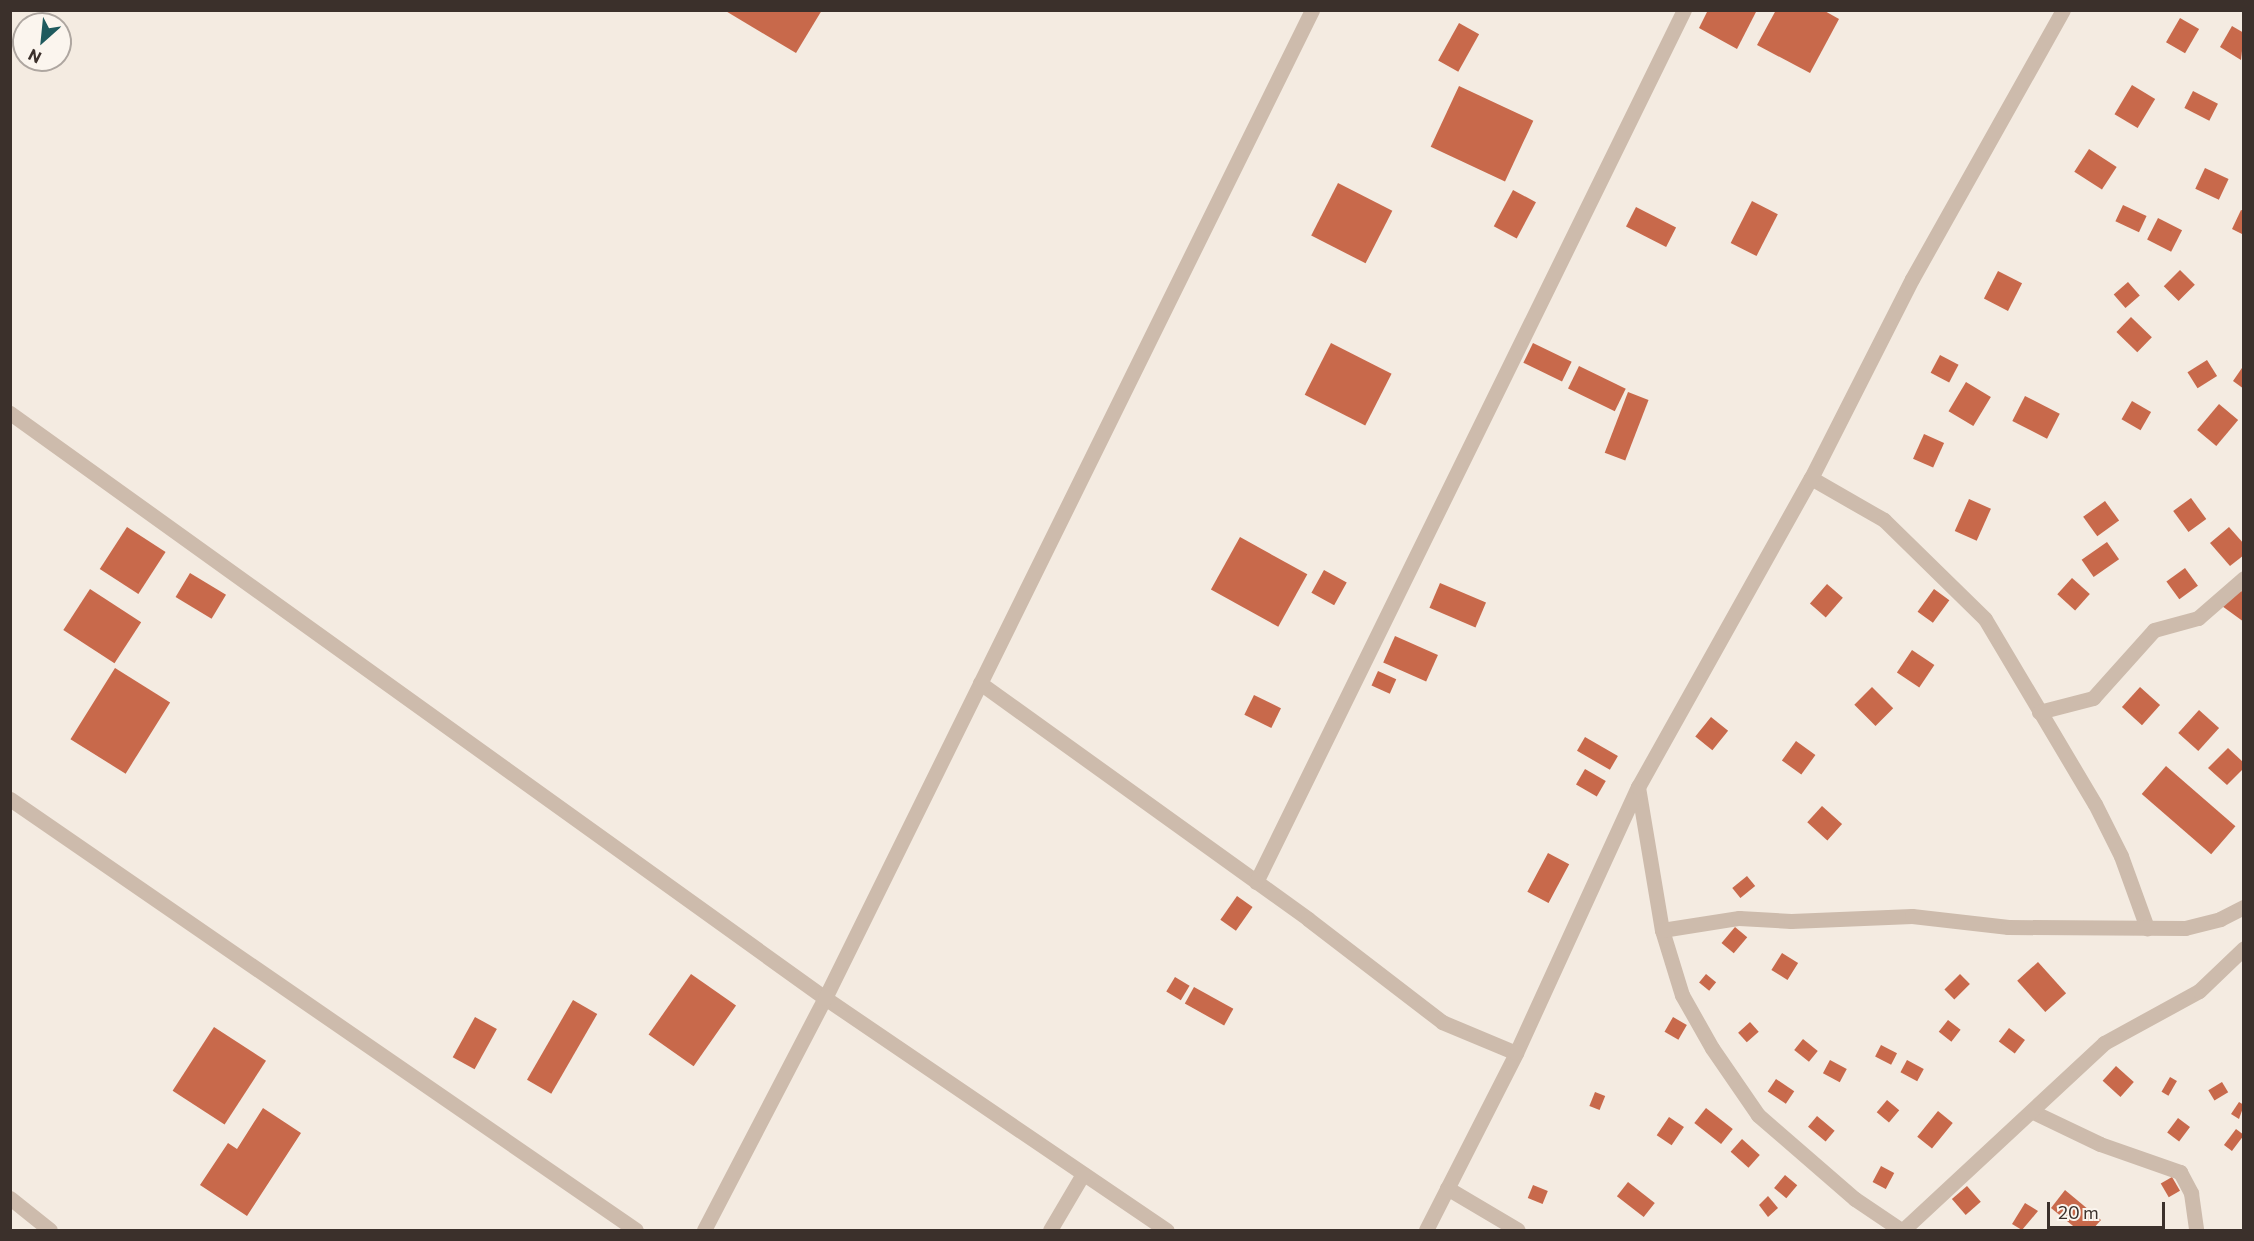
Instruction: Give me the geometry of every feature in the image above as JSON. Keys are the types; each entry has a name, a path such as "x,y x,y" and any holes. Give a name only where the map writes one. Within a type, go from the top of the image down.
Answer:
{"street":[{"path":"704,1230 825,998 1312,10"},
{"path":"1256,882 1684,10"},
{"path":"1426,1230 1516,1053 1638,787 1811,478 1912,279 2063,10"},
{"path":"10,413 825,998 1167,1230"},
{"path":"1811,478 1884,520 1985,619 2095,804 2121,856 2147,928"},
{"path":"2039,712 2093,698 2154,630 2198,618 2244,578"},
{"path":"980,683 1256,882 1442,1022 1464,1034 1516,1053"},
{"path":"1638,787 1662,930 1682,995 1712,1048 1758,1115 1855,1199 1902,1230 1995,1142 2033,1112 2104,1043 2199,992 2244,948"},
{"path":"10,799 636,1230"},
{"path":"1662,930 1739,918 1791,921 1912,916 2008,927 2185,928 2220,919 2244,907"},
{"path":"2033,1112 2100,1144 2180,1172 2191,1193 2196,1230"},
{"path":"1050,1230 1083,1174"},
{"path":"1447,1188 1518,1230"},
{"path":"10,1198 50,1230"}],"building":[{"path":"724,10 822,10 796,53"},
{"path":"1708,10 1757,10 1737,49 1699,28"},
{"path":"1776,10 1823,10 1839,19 1810,73 1757,45"},
{"path":"2180,18 2199,29 2185,53 2166,42"},
{"path":"1459,23 1479,34 1458,72 1438,61"},
{"path":"2232,26 2244,33 2241,60 2220,47"},
{"path":"2132,85 2155,99 2138,128 2114,114"},
{"path":"1459,86 1533,121 1505,181 1431,147"},
{"path":"2193,91 2218,104 2209,121 2184,108"},
{"path":"2089,149 2117,167 2102,190 2074,172"},
{"path":"2205,168 2229,179 2219,200 2195,189"},
{"path":"1338,183 1392,211 1366,263 1311,236"},
{"path":"1513,190 1536,202 1517,238 1494,226"},
{"path":"1752,201 1778,214 1757,256 1731,243"},
{"path":"2123,205 2147,216 2139,232 2115,221"},
{"path":"1636,207 1676,227 1666,247 1626,227"},
{"path":"2241,210 2244,211 2244,235 2232,229"},
{"path":"2158,218 2182,230 2171,252 2147,239"},
{"path":"2180,270 2195,285 2179,301 2164,286"},
{"path":"1998,271 2022,283 2008,311 1984,299"},
{"path":"2128,282 2140,296 2125,308 2114,294"},
{"path":"2131,317 2152,337 2137,352 2116,332"},
{"path":"1331,343 1392,374 1365,426 1305,395"},
{"path":"1533,343 1572,362 1562,382 1523,363"},
{"path":"1940,355 1959,365 1949,383 1931,373"},
{"path":"2207,360 2217,376 2198,388 2187,372"},
{"path":"2244,365 2244,389 2233,381"},
{"path":"1579,366 1626,389 1615,411 1568,388"},
{"path":"1966,382 1991,397 1973,426 1948,411"},
{"path":"1628,392 1649,400 1625,461 1605,453"},
{"path":"2025,396 2060,414 2047,439 2012,421"},
{"path":"2132,401 2151,412 2141,430 2122,419"},
{"path":"2219,404 2238,420 2216,446 2197,430"},
{"path":"1924,434 1944,443 1933,468 1913,459"},
{"path":"2191,498 2206,519 2188,532 2173,511"},
{"path":"1969,499 1991,509 1977,541 1955,531"},
{"path":"2105,501 2119,520 2097,536 2083,517"},
{"path":"127,527 166,552 138,594 100,569"},
{"path":"2229,527 2244,544 2244,555 2230,566 2210,543"},
{"path":"1240,537 1307,574 1278,627 1211,589"},
{"path":"2107,542 2119,559 2094,577 2082,560"},
{"path":"2185,568 2198,586 2179,599 2166,582"},
{"path":"1324,570 1347,583 1334,605 1311,593"},
{"path":"190,573 226,595 212,619 176,597"},
{"path":"2072,578 2090,594 2075,610 2057,594"},
{"path":"1440,583 1486,603 1475,627 1429,608"},
{"path":"1827,584 1843,598 1826,617 1810,604"},
{"path":"2237,588 2244,593 2244,622 2222,606"},
{"path":"90,589 141,622 114,663 63,630"},
{"path":"1934,589 1949,600 1933,623 1918,612"},
{"path":"1395,636 1438,655 1426,682 1383,662"},
{"path":"1912,650 1934,665 1919,687 1897,672"},
{"path":"115,668 170,702 126,774 70,739"},
{"path":"1378,671 1396,679 1390,694 1371,686"},
{"path":"1872,687 1893,708 1876,726 1854,705"},
{"path":"2140,687 2160,705 2142,725 2122,707"},
{"path":"1254,695 1281,708 1271,728 1244,715"},
{"path":"2199,710 2219,728 2198,751 2178,733"},
{"path":"1711,717 1728,731 1712,750 1695,736"},
{"path":"1585,737 1618,756 1610,770 1577,751"},
{"path":"1796,741 1815,755 1801,775 1782,760"},
{"path":"2228,748 2244,763 2244,768 2227,785 2208,768"},
{"path":"2166,766 2235,826 2211,854 2142,794"},
{"path":"1585,769 1606,781 1597,797 1576,785"},
{"path":"1822,806 1842,824 1827,840 1807,822"},
{"path":"1548,853 1569,864 1549,903 1527,892"},
{"path":"1747,876 1755,886 1740,898 1732,888"},
{"path":"1237,896 1253,907 1236,931 1220,920"},
{"path":"1735,927 1747,937 1734,953 1722,943"},
{"path":"1782,953 1798,963 1788,980 1771,970"},
{"path":"2038,962 2066,993 2045,1012 2017,981"},
{"path":"691,974 736,1006 694,1066 649,1035"},
{"path":"1706,974 1716,982 1709,991 1699,983"},
{"path":"1960,974 1970,984 1954,999 1944,990"},
{"path":"1175,977 1190,986 1181,1000 1166,992"},
{"path":"1194,987 1233,1009 1224,1025 1185,1004"},
{"path":"573,1000 597,1014 551,1094 527,1080"},
{"path":"475,1017 497,1029 475,1069 453,1057"},
{"path":"1673,1017 1687,1025 1678,1040 1664,1032"},
{"path":"1948,1020 1961,1030 1951,1042 1939,1032"},
{"path":"1750,1022 1759,1032 1747,1042 1738,1033"},
{"path":"214,1027 266,1061 225,1125 173,1091"},
{"path":"2009,1028 2025,1040 2015,1054 1999,1042"},
{"path":"1803,1039 1818,1051 1809,1062 1794,1050"},
{"path":"1881,1045 1897,1053 1891,1065 1875,1057"},
{"path":"1830,1060 1847,1069 1840,1082 1823,1073"},
{"path":"1907,1060 1924,1069 1917,1081 1900,1072"},
{"path":"2116,1066 2134,1082 2120,1097 2103,1081"},
{"path":"2170,1077 2177,1081 2168,1096 2162,1092"},
{"path":"1776,1079 1794,1091 1786,1104 1768,1091"},
{"path":"2222,1082 2228,1092 2214,1101 2208,1090"},
{"path":"1595,1092 1605,1096 1600,1110 1589,1106"},
{"path":"1887,1100 1899,1110 1889,1123 1877,1112"},
{"path":"2239,1102 2244,1105 2239,1119 2231,1114"},
{"path":"263,1108 301,1133 247,1216 200,1185 228,1143 237,1149"},
{"path":"1706,1108 1733,1129 1721,1144 1694,1123"},
{"path":"1938,1111 1953,1123 1932,1149 1917,1137"},
{"path":"1817,1116 1835,1131 1826,1142 1808,1127"},
{"path":"1669,1117 1684,1127 1672,1145 1657,1135"},
{"path":"2178,1118 2190,1127 2179,1141 2167,1132"},
{"path":"2236,1129 2244,1135 2232,1151 2224,1145"},
{"path":"1742,1139 1760,1155 1748,1168 1731,1152"},
{"path":"1881,1166 1894,1173 1886,1189 1873,1182"},
{"path":"1785,1175 1797,1185 1786,1198 1774,1188"},
{"path":"2172,1177 2180,1191 2169,1197 2161,1184"},
{"path":"1628,1182 1655,1203 1644,1217 1617,1196"},
{"path":"1533,1185 1548,1191 1543,1204 1528,1198"},
{"path":"1967,1186 1981,1202 1966,1215 1952,1199"},
{"path":"2065,1190 2101,1220 2092,1230 2078,1230 2051,1208"},
{"path":"1768,1196 1778,1208 1768,1217 1759,1205"},
{"path":"2025,1203 2038,1211 2022,1230 2012,1224"}]}
